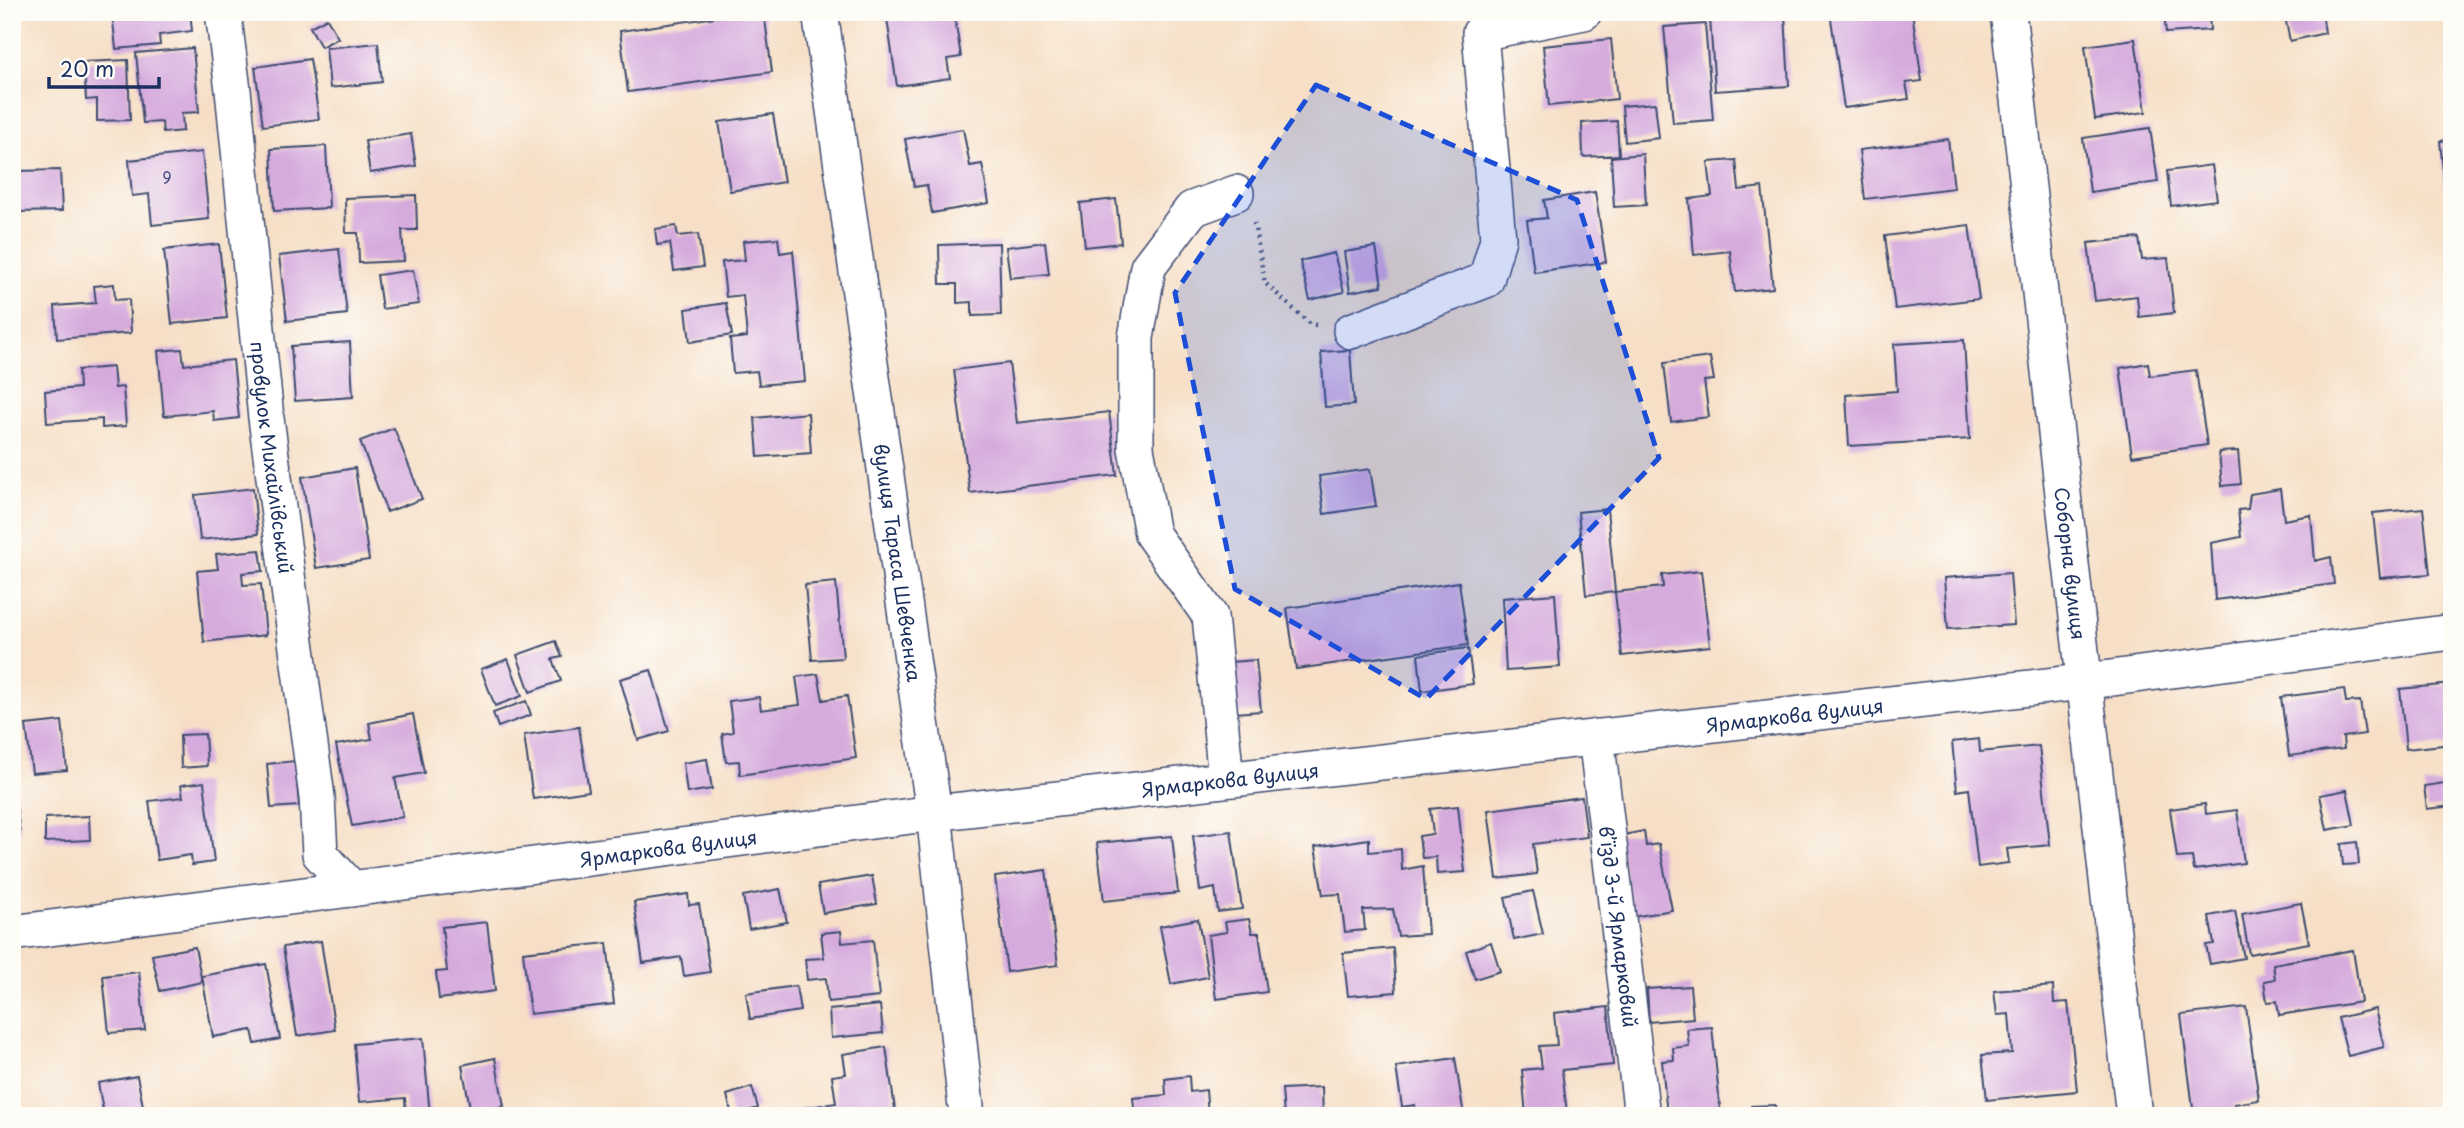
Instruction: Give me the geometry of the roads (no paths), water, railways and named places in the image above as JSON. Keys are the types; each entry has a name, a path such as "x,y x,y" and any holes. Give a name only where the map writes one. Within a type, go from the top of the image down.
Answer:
{"street":[{"name":"провулок Михайлівський","path":"223,12 266,418 317,797 320,854 352,889"},
{"name":"вулиця Тараса Шевченка","path":"820,12 934,813 967,1116"},
{"path":"1351,331 1486,280 1498,239 1480,33 1584,12"},
{"name":"Соборна вулиця","path":"2008,12 2082,682 2134,1116"},
{"path":"1226,779 1210,615 1152,534 1136,448 1136,338 1148,267 1192,209 1236,193"},
{"name":"Ярмаркова вулиця","path":"12,933 934,813 2082,682 2452,632"},
{"name":"в’їзд 3-й Ярмарковий","path":"1596,737 1642,1116"}]}
